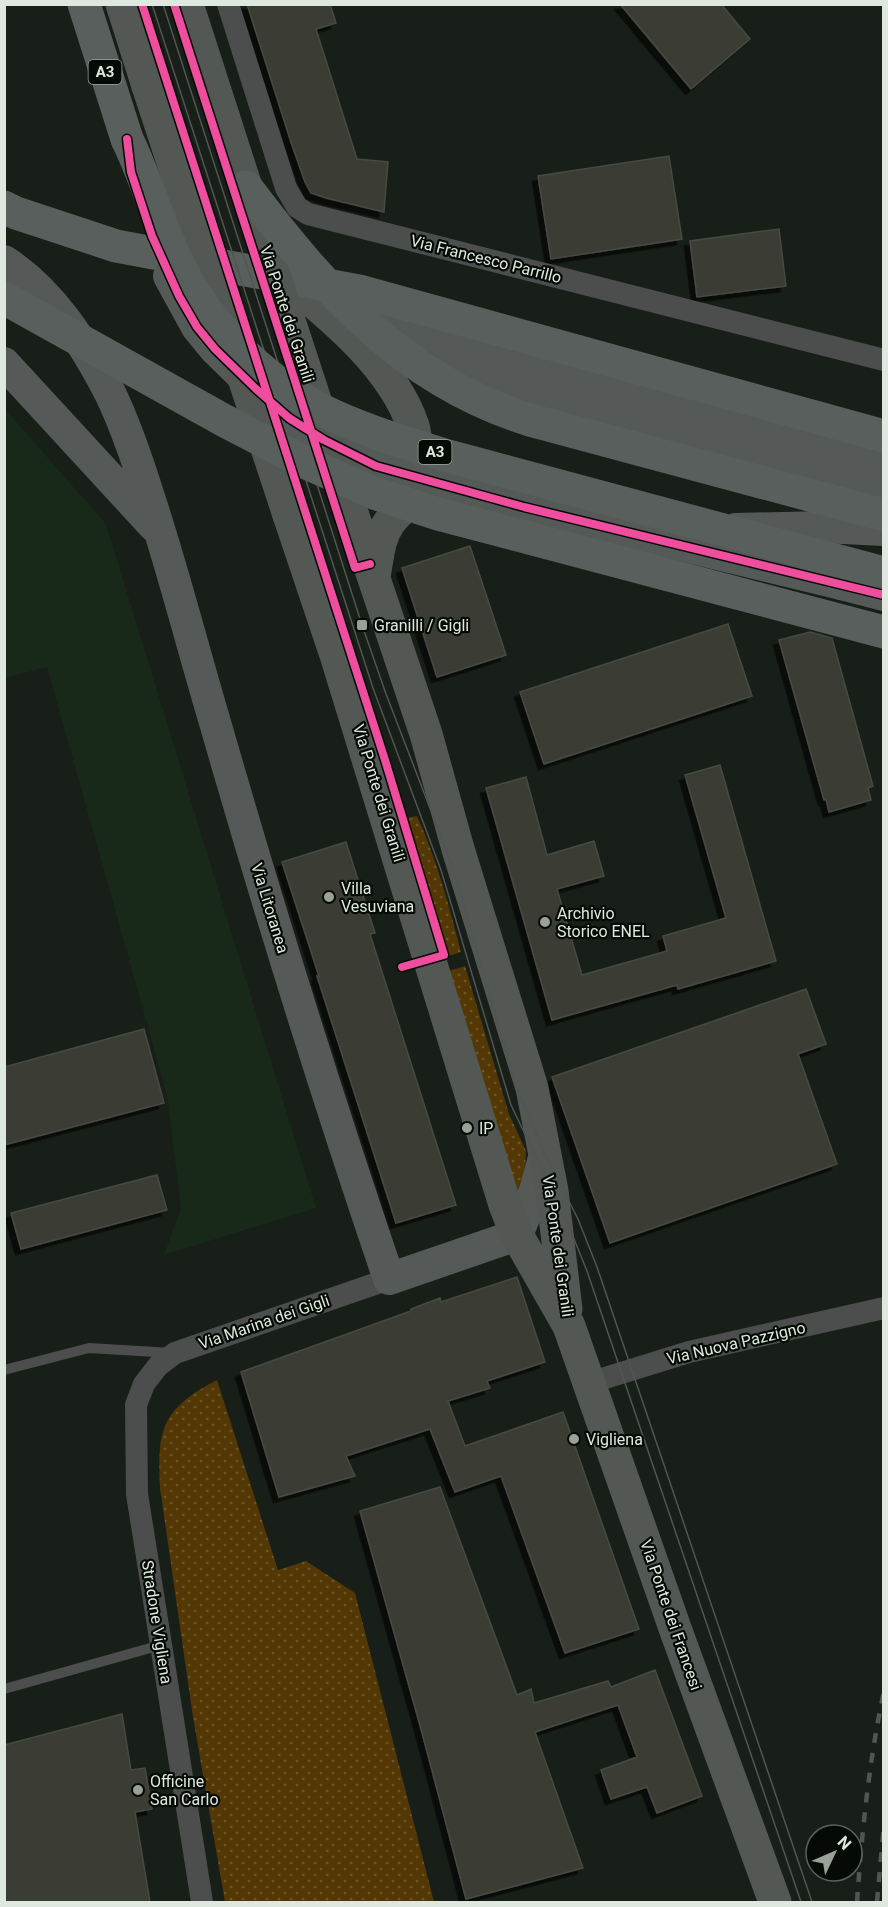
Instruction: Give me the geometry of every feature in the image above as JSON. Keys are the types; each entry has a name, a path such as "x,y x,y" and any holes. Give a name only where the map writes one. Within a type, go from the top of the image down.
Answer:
{"highway":[{"name":"A3","path":"84,4 127,139 141,168 166,237 200,301 222,330 265,372 294,393 331,415 389,438 448,456 884,573"},
{"path":"246,187 315,274 359,318 443,383 502,411 884,515"},
{"path":"4,207 116,246 359,291 884,436"},
{"path":"4,298 225,421 304,462 374,493 438,514 884,632"}],"main road":[{"name":"Via Ponte dei Granili","path":"122,4 336,655 487,1149 517,1235 568,1322"},
{"name":"Via Ponte dei Granili","path":"187,4 426,734 458,849 532,1088 552,1191 568,1322"},
{"path":"285,278 333,318 373,360 396,390 414,427 416,462 411,496 389,523 380,541 374,577"},
{"name":"Via Ponte dei Francesi","path":"568,1322 675,1631 775,1902"}],"street":[{"name":"Via Francesco Parrillo","path":"228,4 286,188 297,207 309,214 884,360"},
{"path":"127,139 131,172 152,236 178,296 197,327 229,363 289,418 324,440 376,466 524,507 884,595"},
{"name":"Via Litoranea","path":"4,261 26,275 65,318 110,394 137,460 161,533 220,743 308,1034 389,1279"},
{"path":"359,291 422,330 511,362 884,458"},
{"path":"386,340 437,362 524,392 847,481 884,489"},
{"path":"4,363 161,533"},
{"path":"304,462 376,466"},
{"path":"411,496 432,490 465,488 496,493 625,527 660,531 823,527 884,530"},
{"path":"517,1235 535,1191 545,1155"},
{"name":"Via Marina dei Gigli","path":"175,1353 517,1235"},
{"name":"Via Nuova Pazzigno","path":"589,1383 689,1352 884,1308"},
{"name":"Stradone Vigliena","path":"175,1353 158,1366 144,1384 136,1405 137,1494 202,1902"}],"lane":[{"name":"Via Marina dei Gigli","path":"4,1370 89,1348 175,1353"},
{"path":"4,1689 161,1646"}],"shaded area":[{"path":"4,408 106,524 316,1208 164,1255 181,1208 167,1095 47,667 5,678"},
{"path":"417,816 437,866 461,952 449,956 408,818"},
{"path":"465,966 509,1114 526,1151 525,1171 518,1193 446,972"},
{"path":"217,1380 278,1570 306,1561 355,1593 434,1902 225,1902 193,1717 160,1488 159,1467 162,1435 174,1411 184,1401"}],"building":[{"path":"247,4 330,4 336,23 316,29 357,159 388,162 384,212 311,193 291,142"},
{"path":"620,4 721,4 750,39 691,89"},
{"path":"669,156 682,239 551,259 538,176"},
{"path":"779,229 786,286 697,297 690,241"},
{"path":"470,546 506,655 437,677 402,568"},
{"path":"728,624 752,696 544,764 520,692"},
{"path":"810,632 832,638 873,786 868,788 871,800 829,812 779,640"},
{"path":"720,765 776,961 678,989 677,985 552,1020 486,788 526,777 547,855 594,841 604,876 557,889 582,975 667,951 663,936 726,918 685,775"},
{"path":"346,842 375,933 370,934 456,1205 396,1223 282,862"},
{"path":"806,989 826,1044 798,1054 837,1164 610,1243 552,1077"},
{"path":"144,1029 164,1103 4,1145 4,1067"},
{"path":"157,1175 167,1210 21,1249 11,1213"},
{"path":"517,1277 545,1362 487,1381 490,1388 448,1401 465,1446 563,1412 639,1629 565,1653 501,1476 455,1492 430,1429 346,1456 355,1476 279,1497 241,1372 411,1311 411,1309 440,1298 441,1302"},
{"path":"440,1487 517,1695 531,1689 534,1703 608,1681 611,1687 655,1670 702,1796 657,1813 647,1787 611,1799 601,1770 637,1757 618,1705 535,1732 583,1868 466,1899 360,1511"},
{"path":"122,1714 131,1770 145,1768 152,1809 135,1812 150,1902 4,1902 4,1745"}],"tram line":[{"path":"152,4 373,688 441,870 511,1105 568,1224 587,1271 801,1902"},
{"path":"163,4 362,625 453,868 516,1086 545,1154 578,1219 597,1267 812,1902"}],"railway":[{"path":"857,1902 867,1796 884,1691"},
{"path":"877,1902 884,1824"}],"cycle path":[{"path":"142,4 385,760 444,955 402,967"},
{"path":"174,4 355,568 370,564"},
{"path":"127,139 131,172 152,236 179,296 197,327 215,349 256,389 289,418 324,440 376,466 524,507 884,595"}],"place":[{"name":"Granilli / Gigli","path":"362,625"},
{"name":"Villa Vesuviana","path":"329,897"},
{"name":"Archivio Storico ENEL","path":"545,922"},
{"name":"IP","path":"467,1128"},
{"name":"Vigliena","path":"574,1439"},
{"name":"Officine San Carlo","path":"138,1790"}]}
